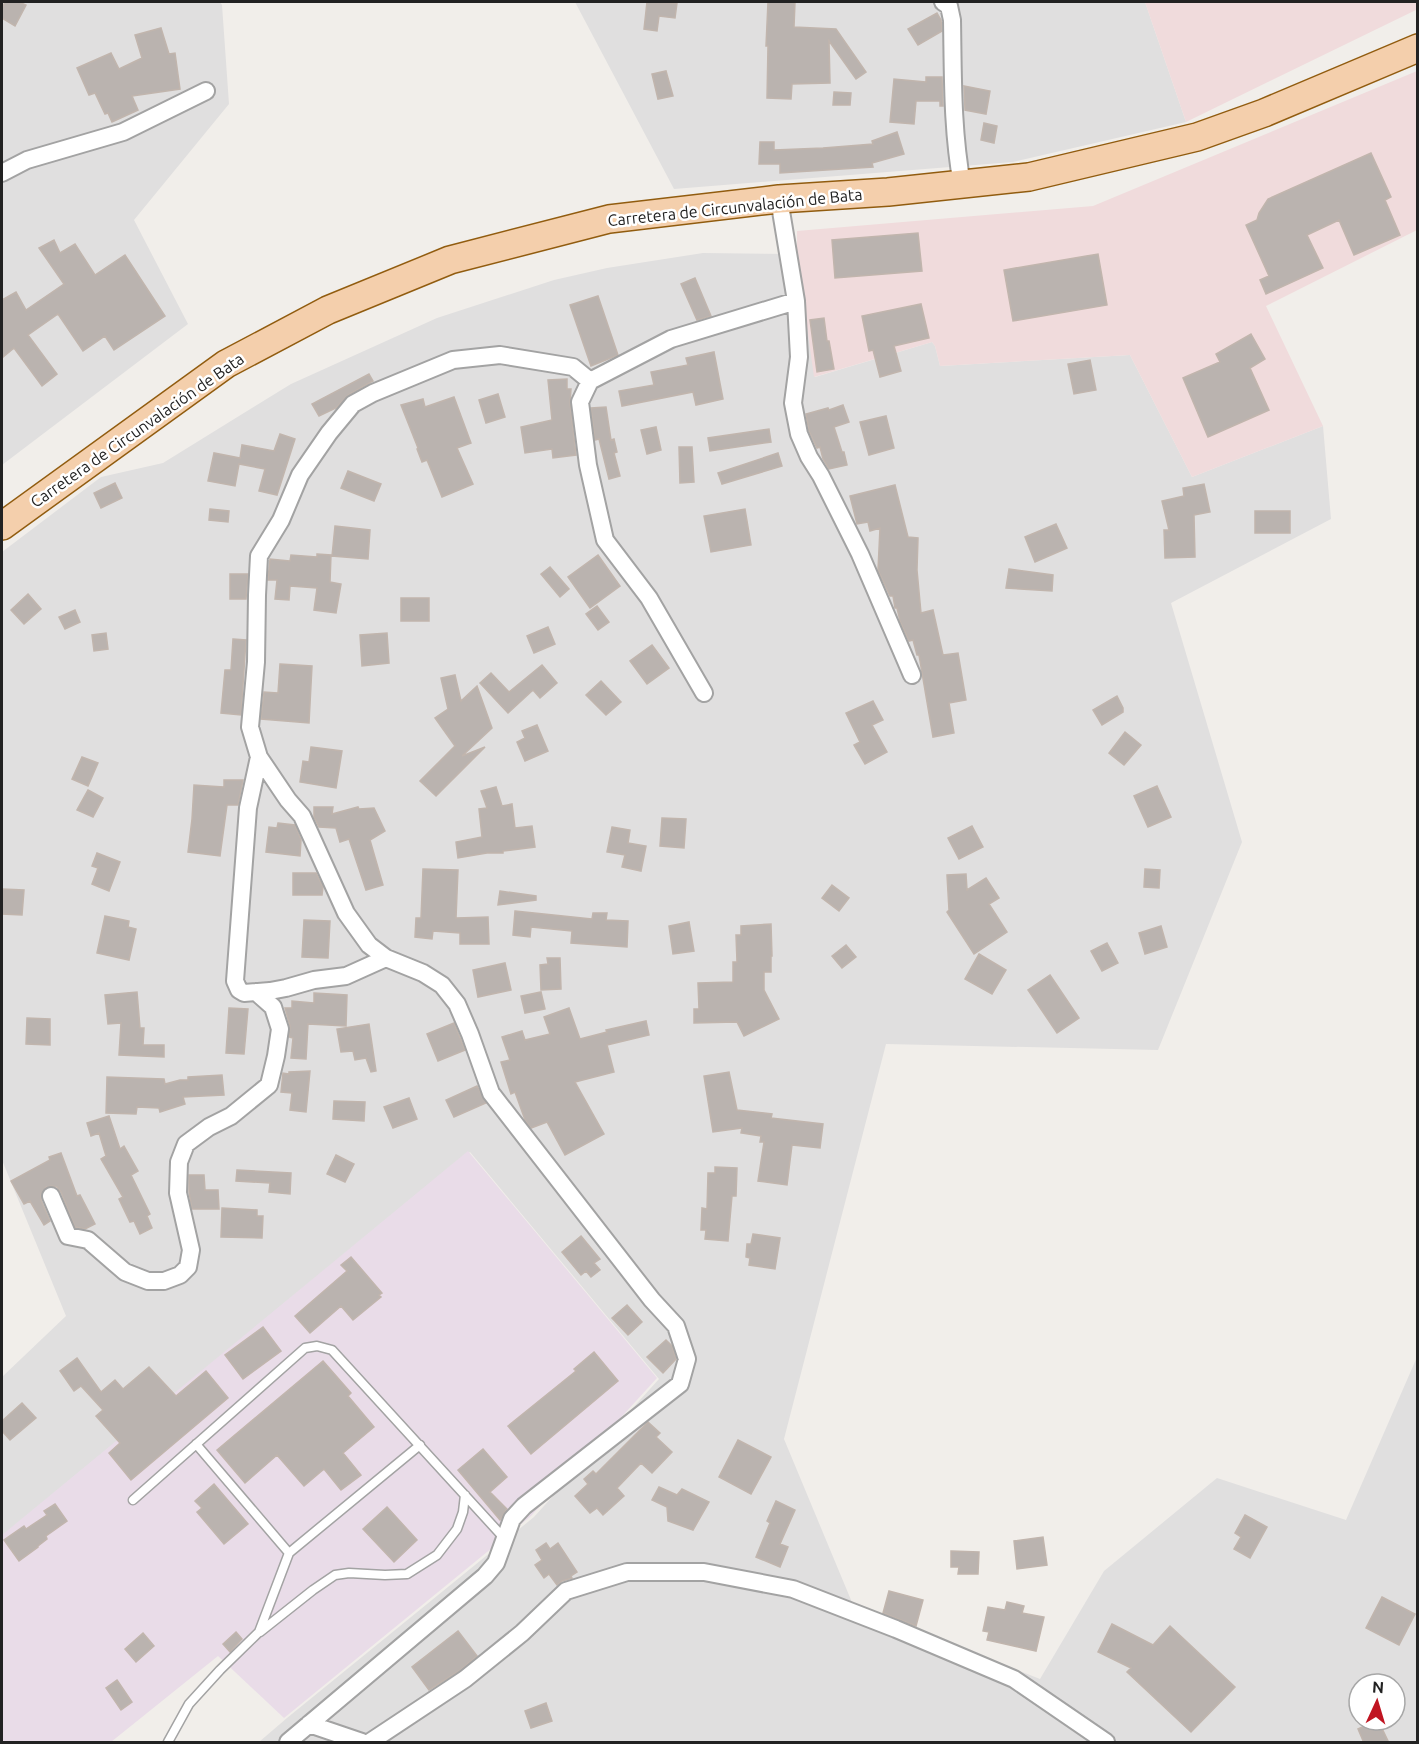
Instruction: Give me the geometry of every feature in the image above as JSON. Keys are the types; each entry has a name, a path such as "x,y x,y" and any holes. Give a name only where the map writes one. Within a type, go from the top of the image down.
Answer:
{"main road":[{"name":"Carretera de Circunvalación de Bata","path":"2,526 226,364 328,310 450,260 609,219 779,200 888,192 1029,177 1197,137 1264,113 1418,48"}],"street":[{"path":"943,2 949,6 952,20 954,118 962,184"},
{"path":"2,172 27,160 123,132 206,92"},
{"path":"779,200 796,301 799,357 794,403 799,434 860,554 912,675"},
{"path":"704,693 649,598 605,540 588,465 580,402 590,381 671,339 796,301"},
{"path":"288,1743 485,1576 496,1563 512,1519 524,1506 680,1384 687,1359 676,1326 652,1300 491,1093 457,1004 442,985 423,973 386,958 369,945 346,913 302,816 288,800 259,757 250,728 256,662 256,595 259,556 281,520 300,476 329,433 353,404 373,393 453,360 500,355 573,367 590,381"},
{"path":"259,757 248,808 235,981 239,990 244,993 256,992 346,976 386,958"},
{"path":"51,1197 68,1236 88,1240 125,1272 148,1281 164,1281 180,1275 188,1267 192,1250 178,1193 179,1162 186,1144 208,1127 231,1116 268,1085 274,1065 280,1029 273,1007 256,992"},
{"path":"370,1743 465,1679 522,1632 566,1591 627,1572 704,1572 793,1589 1003,1674 1014,1679 1106,1743"},
{"path":"309,1724 362,1743"}],"lane":[{"path":"133,1500 305,1348 317,1346 332,1350 504,1538"},
{"path":"196,1444 289,1553"},
{"path":"260,1632 289,1553 420,1445"},
{"path":"168,1743 189,1704 220,1670 260,1632 313,1590 335,1575 349,1573 407,1574 437,1555 457,1529 463,1512 465,1495"}],"shaded area":[{"path":"2,2 220,2 229,104 134,220 188,324 2,465"},
{"path":"575,2 1145,2 1186,122 1013,162 674,189"},
{"path":"1145,2 1417,2 1418,9 1186,122"},
{"path":"1417,71 1417,230 1266,306 1323,426 1192,477 1130,355 940,366 932,342 814,377 797,254 797,231 1093,206"},
{"path":"703,253 797,254 815,377 932,342 940,366 1130,355 1192,477 1323,426 1331,519 1171,603 1242,842 1158,1050 886,1044 784,1439 856,1612 1040,1679 1104,1571 1217,1478 1346,1520 1417,1357 1417,1742 259,1742 534,1517 659,1379 470,1152 2,1536 2,1377 66,1316 2,1160 2,552 101,477 163,463 291,384 437,318 554,280 607,268"},
{"path":"468,1151 657,1378 531,1516 284,1718 218,1656 111,1742 2,1742 2,1535"}],"building":[{"path":"5,2 19,2 26,5 15,26 2,18"},
{"path":"647,2 677,3 675,18 659,16 657,31 644,29"},
{"path":"768,2 795,2 794,27 836,29 866,72 856,79 829,41 830,83 792,84 791,99 767,98"},
{"path":"937,13 941,20 942,31 918,45 908,29"},
{"path":"161,28 169,54 175,53 180,89 132,96 138,110 112,122 108,113 105,114 95,93 89,95 77,68 111,53 119,69 142,58 135,35"},
{"path":"666,71 673,96 658,99 652,74"},
{"path":"926,77 942,77 943,106 940,106 940,101 916,101 914,124 890,122 894,79 926,82"},
{"path":"964,86 990,91 986,114 965,110"},
{"path":"834,92 851,93 850,105 833,105"},
{"path":"984,123 997,126 994,143 981,140"},
{"path":"897,132 904,154 872,163 873,167 780,173 780,164 759,164 760,142 774,142 774,150 823,148 873,144 872,141"},
{"path":"1371,153 1391,197 1385,200 1400,235 1354,255 1339,220 1307,235 1323,268 1266,294 1260,280 1269,276 1246,225 1257,220 1268,199"},
{"path":"918,233 922,271 835,278 832,240"},
{"path":"54,240 60,253 75,244 95,275 125,255 165,316 114,350 105,336 83,351 58,314 28,335 57,374 42,386 14,348 2,358 2,300 16,292 26,310 64,284 39,248"},
{"path":"1098,254 1107,305 1013,321 1004,270"},
{"path":"695,278 711,316 697,320 681,284"},
{"path":"598,296 618,355 591,366 570,305"},
{"path":"921,304 929,338 894,346 901,371 880,377 873,350 869,351 862,316"},
{"path":"824,318 834,369 817,372 810,320"},
{"path":"1251,334 1265,359 1250,368 1269,410 1208,437 1183,378 1220,362 1216,354"},
{"path":"714,352 723,399 696,405 693,392 622,406 619,391 654,385 651,372 688,365 686,358"},
{"path":"1090,360 1096,390 1074,394 1068,364"},
{"path":"369,374 373,381 348,395 336,408 319,416 312,404"},
{"path":"567,379 567,389 571,389 570,403 576,455 553,458 552,449 525,453 521,427 552,420 548,380"},
{"path":"498,394 505,417 486,423 479,400"},
{"path":"454,397 471,443 457,448 473,484 442,497 427,460 422,462 401,405 423,399 425,407"},
{"path":"843,405 849,422 834,427 847,465 829,469 820,447 817,448 809,431 806,414"},
{"path":"606,407 611,440 614,439 617,452 614,453 620,476 609,479 599,439 595,440 591,408"},
{"path":"886,416 894,448 869,455 860,422"},
{"path":"656,427 661,450 647,454 641,430"},
{"path":"769,429 771,442 710,451 708,438"},
{"path":"280,434 295,439 277,495 259,491 265,469 239,464 235,486 208,481 214,453 240,458 242,445 274,451"},
{"path":"679,447 692,447 694,482 680,483"},
{"path":"778,453 782,466 722,484 718,473"},
{"path":"348,471 381,484 374,501 341,488"},
{"path":"115,483 122,498 101,508 94,493"},
{"path":"1204,484 1210,512 1194,515 1195,557 1165,558 1164,530 1169,530 1162,501 1184,496 1183,488"},
{"path":"895,485 908,537 918,538 917,570 921,613 933,610 943,655 958,653 966,700 949,703 954,733 933,737 919,655 917,655 913,640 909,641 897,608 895,608 893,596 890,596 878,570 880,528 870,531 868,522 857,524 850,496"},
{"path":"210,509 229,511 228,522 209,520"},
{"path":"745,509 751,545 711,552 704,516"},
{"path":"1255,511 1290,511 1290,533 1255,533"},
{"path":"1056,524 1067,548 1035,562 1025,537"},
{"path":"335,526 370,530 368,559 332,556"},
{"path":"317,554 331,555 330,582 341,584 336,613 314,610 317,588 290,586 289,600 275,599 277,580 268,580 270,559 290,561 291,555 317,557"},
{"path":"598,555 620,586 590,608 568,577"},
{"path":"550,567 569,589 560,597 541,574"},
{"path":"1009,569 1053,575 1052,591 1006,588"},
{"path":"230,574 248,574 246,599 230,599"},
{"path":"28,594 41,609 24,624 11,610"},
{"path":"401,598 429,598 429,621 401,621"},
{"path":"597,606 609,622 598,630 586,614"},
{"path":"75,610 80,622 65,629 59,617"},
{"path":"548,627 555,644 534,653 527,636"},
{"path":"106,633 108,649 94,651 92,635"},
{"path":"387,633 389,663 362,666 360,635"},
{"path":"233,639 246,640 241,715 221,713 225,670 231,670"},
{"path":"652,645 669,668 647,684 630,661"},
{"path":"280,664 312,666 309,723 261,719 264,692 278,693"},
{"path":"542,665 557,683 540,698 533,690 508,713 480,683 491,673 509,692"},
{"path":"455,675 461,701 477,686 492,728 462,756 485,747 436,796 420,781 455,746 435,718 448,709 441,678"},
{"path":"601,681 621,702 606,715 586,695"},
{"path":"1117,696 1123,712 1102,725 1093,710"},
{"path":"873,701 883,720 872,725 887,752 865,764 854,745 860,742 846,713"},
{"path":"537,725 548,751 525,761 517,742 525,738 522,731"},
{"path":"1125,732 1141,745 1124,765 1109,753"},
{"path":"311,747 342,751 336,788 300,782 303,761 309,762"},
{"path":"82,757 98,763 88,786 72,779"},
{"path":"224,780 243,780 238,805 227,805 220,856 188,852 194,785 224,787"},
{"path":"1157,786 1171,817 1148,827 1134,796"},
{"path":"496,787 502,806 512,804 515,828 532,826 535,847 458,858 456,842 482,837 479,809 487,808 481,791"},
{"path":"88,790 103,798 93,817 77,810"},
{"path":"314,807 333,807 332,814 358,807 359,809 374,808 385,831 370,840 383,885 366,890 349,839 340,842 336,828 319,827 314,817"},
{"path":"662,818 686,819 684,848 660,846"},
{"path":"278,823 295,825 301,840 300,856 266,852 269,827 277,828"},
{"path":"972,826 983,847 959,859 948,838"},
{"path":"612,827 630,830 628,843 646,846 641,871 622,867 625,855 607,852"},
{"path":"97,853 120,862 109,891 92,884 98,868 92,866"},
{"path":"423,869 458,870 456,918 488,917 489,944 460,944 460,933 433,931 432,939 415,937 416,918 421,918"},
{"path":"1145,869 1160,870 1159,888 1144,887"},
{"path":"293,873 316,873 323,887 322,895 293,895"},
{"path":"966,874 967,890 986,878 999,898 989,904 1007,932 974,954 947,912 949,910 947,875"},
{"path":"832,885 849,898 839,911 822,898"},
{"path":"2,889 24,890 22,915 2,914"},
{"path":"500,891 536,896 536,900 498,905"},
{"path":"515,911 592,919 593,913 607,913 606,920 628,921 627,947 571,943 572,931 531,927 530,937 513,935"},
{"path":"105,916 129,921 128,927 136,929 129,960 97,953"},
{"path":"304,920 330,921 328,958 302,957"},
{"path":"689,922 694,951 673,954 669,926"},
{"path":"771,924 771,972 764,972 764,990 779,1019 744,1036 737,1022 694,1023 694,1009 699,1009 698,983 733,982 733,962 737,962 736,935 741,935 741,926"},
{"path":"1161,926 1167,947 1145,954 1139,933"},
{"path":"1107,943 1118,963 1102,971 1091,951"},
{"path":"846,945 856,957 842,968 832,956"},
{"path":"979,954 1006,970 992,994 965,979"},
{"path":"547,958 560,958 561,989 541,990 540,965 548,964"},
{"path":"505,963 511,990 478,997 473,970"},
{"path":"1050,975 1079,1018 1057,1033 1028,990"},
{"path":"137,992 140,1028 144,1028 143,1045 164,1045 164,1057 119,1055 121,1023 108,1024 105,995"},
{"path":"541,992 545,1009 525,1013 521,996"},
{"path":"314,993 347,995 346,1026 308,1024 306,1059 291,1058 293,1038 289,1037 290,1026 285,1008 292,1008 292,1001 314,1003"},
{"path":"229,1008 248,1009 244,1054 226,1053"},
{"path":"569,1008 580,1039 607,1032 606,1030 646,1021 649,1035 607,1045 614,1072 575,1082 604,1134 565,1155 547,1122 531,1128 525,1120 515,1092 511,1094 501,1062 510,1060 502,1037 522,1031 525,1040 550,1034 544,1017"},
{"path":"27,1018 50,1019 50,1045 26,1044"},
{"path":"454,1023 465,1050 438,1061 427,1034"},
{"path":"369,1024 376,1071 371,1072 366,1058 355,1060 353,1051 341,1052 337,1029"},
{"path":"310,1071 306,1112 290,1110 292,1093 281,1092 283,1073"},
{"path":"729,1072 737,1110 772,1114 771,1118 823,1124 820,1148 792,1145 787,1185 758,1181 764,1142 760,1142 761,1136 741,1133 742,1128 713,1132 704,1076"},
{"path":"222,1075 224,1095 183,1097 185,1104 160,1112 159,1108 137,1107 136,1114 106,1113 107,1077 164,1079 165,1084 188,1080 188,1077"},
{"path":"477,1086 486,1103 454,1117 446,1100"},
{"path":"409,1098 417,1119 393,1128 384,1107"},
{"path":"334,1101 365,1102 364,1121 333,1119"},
{"path":"109,1116 120,1149 124,1146 138,1171 131,1175 150,1214 147,1216 152,1228 140,1234 134,1221 130,1222 119,1199 123,1197 101,1159 106,1156 99,1133 91,1136 87,1123"},
{"path":"61,1153 77,1196 80,1195 95,1224 85,1229 75,1227 57,1187 46,1187 41,1194 41,1200 50,1221 44,1225 30,1201 24,1204 11,1181 50,1160 49,1157"},
{"path":"336,1155 354,1164 345,1182 327,1174"},
{"path":"715,1167 737,1168 736,1196 732,1196 728,1241 705,1239 706,1230 701,1230 702,1208 707,1209 708,1173 715,1173"},
{"path":"237,1170 291,1173 290,1194 269,1192 270,1183 236,1181"},
{"path":"189,1175 204,1175 205,1190 218,1190 219,1209 192,1209"},
{"path":"222,1208 257,1210 257,1216 263,1216 262,1238 221,1237"},
{"path":"753,1234 780,1238 775,1269 749,1265 750,1258 746,1257 747,1244 751,1244"},
{"path":"581,1236 600,1259 594,1263 600,1270 591,1277 586,1271 581,1275 562,1252"},
{"path":"351,1257 382,1293 379,1295 381,1297 353,1320 341,1306 310,1333 295,1316 347,1271 341,1265"},
{"path":"627,1305 642,1322 628,1335 612,1318"},
{"path":"263,1327 281,1351 243,1379 225,1355"},
{"path":"666,1340 672,1346 676,1359 663,1373 647,1357"},
{"path":"594,1352 618,1381 531,1454 508,1426 576,1371 574,1369"},
{"path":"77,1358 101,1392 115,1380 123,1389 149,1367 176,1396 206,1371 228,1398 131,1480 109,1453 120,1443 96,1416 103,1410 81,1386 74,1391 60,1371"},
{"path":"323,1361 351,1393 348,1396 374,1427 343,1453 361,1475 341,1490 324,1469 304,1486 277,1455 245,1483 217,1450"},
{"path":"22,1403 36,1418 10,1440 2,1431 2,1421"},
{"path":"648,1422 660,1433 656,1437 672,1452 652,1473 641,1463 617,1488 624,1496 603,1515 597,1508 590,1513 575,1496 588,1484 584,1479 593,1471 596,1474"},
{"path":"738,1440 771,1457 751,1494 719,1477"},
{"path":"483,1449 507,1477 490,1492 507,1509 500,1520 458,1470"},
{"path":"214,1484 248,1524 224,1544 197,1512 202,1508 195,1501"},
{"path":"659,1487 677,1495 682,1489 709,1502 693,1530 668,1521 667,1507 652,1500"},
{"path":"776,1501 795,1510 780,1544 788,1547 780,1567 756,1557"},
{"path":"55,1504 67,1521 46,1536 47,1539 19,1561 4,1540 24,1526 26,1529 47,1515 44,1511"},
{"path":"387,1507 417,1540 394,1562 363,1529"},
{"path":"1245,1515 1267,1527 1250,1558 1234,1549 1241,1537 1235,1533"},
{"path":"1043,1537 1047,1565 1017,1569 1014,1541"},
{"path":"546,1543 550,1549 558,1543 577,1572 571,1576 572,1578 557,1585 549,1574 544,1578 535,1565 542,1560 536,1550"},
{"path":"951,1551 979,1552 978,1574 958,1574 959,1567 951,1567"},
{"path":"889,1591 923,1600 916,1626 883,1613"},
{"path":"1382,1597 1415,1614 1399,1645 1366,1628"},
{"path":"1007,1602 1024,1606 1022,1613 1044,1617 1036,1651 987,1640 989,1632 983,1631 988,1607 1005,1610"},
{"path":"1112,1624 1153,1645 1170,1626 1235,1687 1191,1732 1127,1672 1131,1668 1098,1652"},
{"path":"458,1631 477,1656 459,1671 429,1690 412,1667"},
{"path":"236,1632 242,1639 230,1652 223,1644"},
{"path":"143,1633 154,1646 136,1662 125,1649"},
{"path":"117,1680 132,1702 121,1710 106,1688"},
{"path":"546,1703 552,1721 531,1728 525,1711"},
{"path":"1359,1732 1384,1732 1389,1743 1364,1743"}]}
